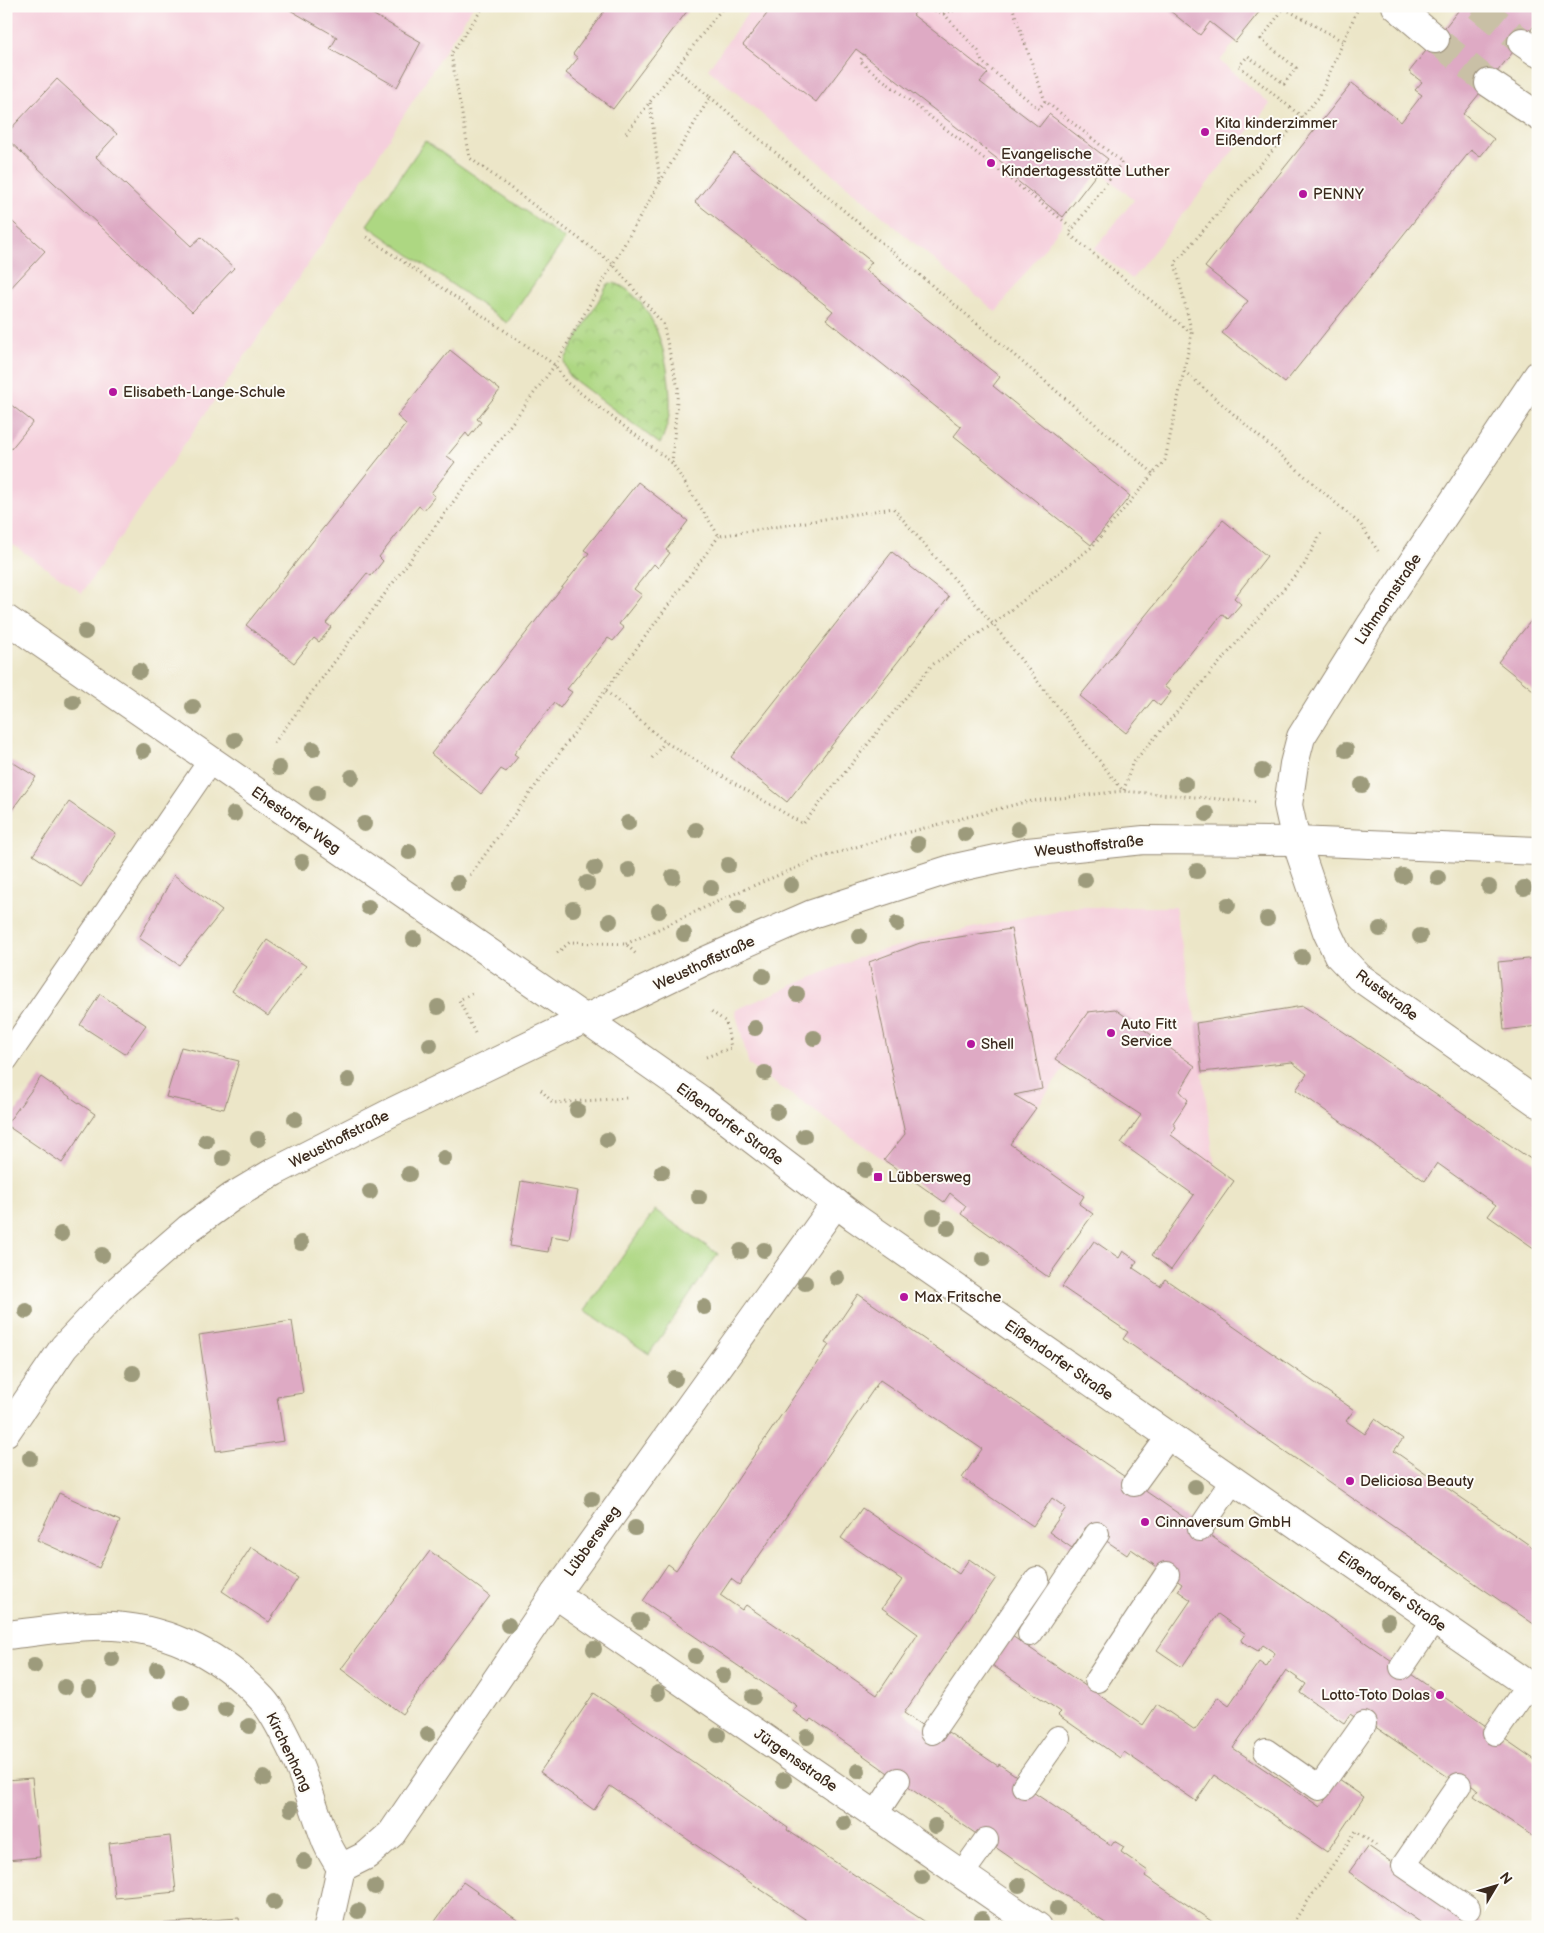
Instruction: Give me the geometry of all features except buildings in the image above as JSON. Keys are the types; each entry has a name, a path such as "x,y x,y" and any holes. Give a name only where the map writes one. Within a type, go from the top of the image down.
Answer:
{"street":[{"path":"1396,6 1435,39"},
{"path":"1488,82 1538,116"},
{"name":"Lühmannstraße","path":"1296,841 1288,805 1294,764 1301,738 1372,623 1538,375"},
{"name":"Ehestorfer Weg","path":"6,619 587,1020"},
{"name":"Weusthoffstraße","path":"6,1432 64,1348 119,1289 188,1229 232,1198 274,1172 377,1120 587,1020 705,961 791,922 864,896 951,869 1028,852 1144,840 1296,841 1538,851"},
{"name":"Ruststraße","path":"1296,841 1318,909 1338,954 1359,977 1538,1103"},
{"name":"Eißendorfer Straße","path":"587,1020 701,1100 836,1203 1533,1689"},
{"name":"Lübbersweg","path":"341,1868 367,1855 392,1833 554,1594 836,1203"},
{"name":"Jürgensstraße","path":"554,1594 1038,1927"},
{"name":"Kirchenhang","path":"6,1635 94,1626 124,1628 155,1632 186,1643 218,1661 264,1700 292,1752 312,1798 325,1839 341,1868"},
{"path":"328,1927 341,1868"}],"lane":[{"path":"6,1059 211,760"},
{"path":"1134,1484 1169,1436"},
{"path":"1200,1528 1233,1480"},
{"path":"1030,1634 1097,1534"},
{"path":"1097,1680 1167,1574"},
{"path":"932,1732 1037,1579"},
{"path":"1402,1668 1434,1620"},
{"path":"1495,1732 1533,1689"},
{"path":"1266,1751 1320,1788 1364,1724"},
{"path":"1024,1786 1058,1738"},
{"path":"875,1815 898,1780"},
{"path":"1459,1785 1404,1864 1468,1909"},
{"path":"961,1875 986,1840"}],"path":[{"path":"484,6 451,54 470,158 612,264 663,324 678,388 672,463"},
{"path":"626,133 724,6"},
{"path":"920,7 943,13 973,6"},
{"path":"1012,6 1045,101 1122,162 1069,234 1192,333"},
{"path":"1017,6 1040,8 1041,6"},
{"path":"606,691 665,742 803,824 932,665 993,624 1093,546 1165,460 1192,333 1175,263 1319,98 1359,6"},
{"path":"1302,117 1239,66 1248,56 1284,84 1296,68 1260,39 1284,8 1344,42"},
{"path":"943,13 978,51 982,62 1039,109 1045,101"},
{"path":"864,54 860,62 1074,228"},
{"path":"676,69 1154,473"},
{"path":"274,743 555,365 710,97"},
{"path":"650,103 660,182"},
{"path":"367,237 555,365 566,382 672,463 719,536"},
{"path":"1183,370 1361,525 1400,583"},
{"path":"470,876 719,536 894,508 993,624 1124,791 1132,764 1304,565 1322,530"},
{"path":"652,758 665,742"},
{"path":"557,952 570,942 626,944 641,959"},
{"path":"475,992 459,1000 476,1034"},
{"path":"706,1058 731,1048 726,1022 711,1011"},
{"path":"541,1090 553,1103 627,1098"},
{"path":"1290,1927 1356,1831 1404,1864"}],"shaded area":[{"name":"Elisabeth-Lange-Schule","path":"6,6 473,6 322,244 82,593 6,540"},
{"name":"Evangelische Kindertagesstätte Luther","path":"753,6 1264,6 1220,61 1270,104 1132,279 1094,249 1134,200 1100,171 1063,217 1062,225 996,312 708,69"},
{"name":"Shell","path":"1074,907 1175,907 1196,1023 1215,1167 1141,1115 1066,1066 961,1214 749,1065 735,1010 867,954 967,929"}],"green space":[{"path":"425,141 565,239 507,323 367,225"},
{"path":"615,283 629,291 640,302 650,316 663,349 669,383 670,411 660,444 569,376 564,361 608,284"},
{"path":"655,1210 718,1254 649,1354 585,1310"}],"tunnel":[{"path":"1478,6 1522,42"},
{"path":"1435,39 1489,83"}],"place":[{"name":"Kita kinderzimmer Eißendorf","path":"1205,132"},
{"name":"Evangelische Kindertagesstätte Luther","path":"991,163"},
{"name":"PENNY","path":"1303,194"},
{"name":"Elisabeth-Lange-Schule","path":"113,392"},
{"name":"Auto Fitt Service","path":"1111,1033"},
{"name":"Shell","path":"971,1044"},
{"name":"Lübbersweg","path":"878,1177"},
{"name":"Max Fritsche","path":"904,1297"},
{"name":"Deliciosa Beauty","path":"1350,1481"},
{"name":"Cinnaversum GmbH","path":"1145,1522"},
{"name":"Lotto-Toto Dolas","path":"1440,1695"}]}
